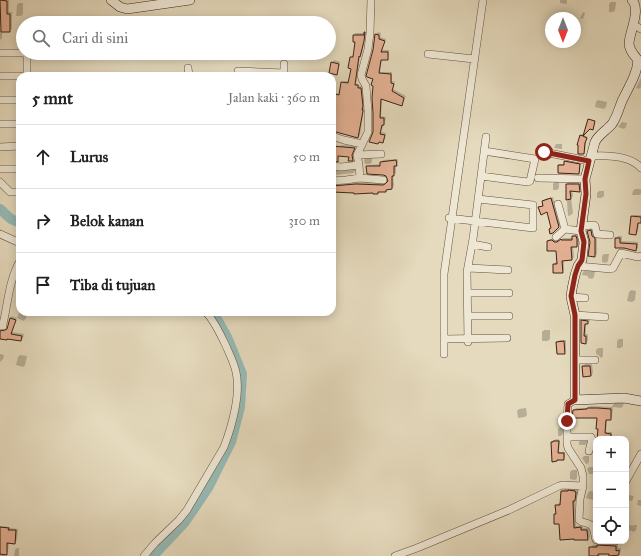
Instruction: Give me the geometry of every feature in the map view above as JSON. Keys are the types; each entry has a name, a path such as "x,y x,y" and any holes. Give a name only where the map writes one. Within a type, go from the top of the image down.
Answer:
{"street":[{"path":"111,0 120,7 127,9 190,0"},
{"path":"360,178 357,155 368,132 366,86 361,76 368,49 371,0"},
{"path":"444,354 444,274 450,218 483,0"},
{"path":"575,400 575,315 571,296 578,266 582,260 584,242 582,229 586,194 585,179 596,139 614,122 636,71 638,60 632,52 629,43 638,27 640,10 637,4 632,0"},
{"path":"0,53 16,53"},
{"path":"428,54 474,59"},
{"path":"27,60 27,72"},
{"path":"284,64 284,72"},
{"path":"238,71 253,72"},
{"path":"0,76 16,76"},
{"path":"0,100 16,100"},
{"path":"0,124 16,124"},
{"path":"336,137 362,144"},
{"path":"468,340 468,268 486,137"},
{"path":"0,147 16,146"},
{"path":"481,176 528,182 530,181 535,159 484,151"},
{"path":"544,152 590,159 622,158 635,162 641,168"},
{"path":"357,155 382,154"},
{"path":"336,166 359,165"},
{"path":"0,169 16,169"},
{"path":"336,181 360,178 383,180"},
{"path":"538,178 585,179"},
{"path":"0,182 10,192 16,192"},
{"path":"450,218 533,228 534,205 478,199"},
{"path":"558,204 565,229"},
{"path":"556,237 565,229 582,229 594,225 597,234 610,235"},
{"path":"0,234 16,241"},
{"path":"472,244 488,246"},
{"path":"578,266 611,269 621,253 638,257 641,256"},
{"path":"0,326 3,326 10,289 16,268"},
{"path":"468,268 508,270"},
{"path":"467,293 509,293"},
{"path":"571,296 585,298"},
{"path":"575,315 605,317"},
{"path":"144,556 155,543 180,520 227,440 236,405 238,383 234,365 221,335 209,316"},
{"path":"468,316 509,316"},
{"path":"444,339 468,340 507,338"},
{"path":"575,360 595,360"},
{"path":"593,528 589,524 579,520 583,476 582,471 568,448 568,404 575,400 624,398 641,401"},
{"path":"567,437 591,437 592,439 589,451"},
{"path":"629,476 641,454"},
{"path":"395,556 509,510 559,486 583,486"}],"building":[{"path":"0,0 7,1 7,14 10,14 10,32 1,32"},
{"path":"365,32 360,57 359,56 355,85 358,85 358,88 361,88 363,106 358,138 336,132 336,94 339,95 341,82 348,83 351,69 348,68 350,57 353,57 355,42 353,42 353,35 364,35"},
{"path":"375,34 379,35 379,39 385,41 381,52 388,52 388,60 381,60 379,73 391,74 391,83 394,84 392,91 404,98 402,106 381,99 380,118 384,118 384,125 382,125 380,134 385,135 383,143 379,142 378,144 369,142 373,132 373,86 371,85 373,79 366,76 373,50"},
{"path":"331,62 339,64 337,75 336,72 329,72"},
{"path":"588,119 595,121 593,130 590,129 583,136"},
{"path":"580,135 587,138 584,154 578,154 577,145"},
{"path":"336,146 355,148 352,155 353,161 348,161 349,157 338,156 338,162 336,162"},
{"path":"396,160 397,166 394,166 392,189 386,190 386,192 378,192 378,194 336,192 336,186 385,184 388,181 386,176 367,174 366,166 380,166 380,162"},
{"path":"564,161 580,164 579,174 558,173 558,165 564,165"},
{"path":"566,184 579,184 580,192 570,191 571,199 566,200"},
{"path":"551,198 559,227 550,234 549,229 551,228 547,212 541,215 538,207 543,206 542,201"},
{"path":"631,216 641,217 641,223 638,223 636,235 629,234"},
{"path":"591,230 592,236 595,238 595,257 588,256 590,242 587,231"},
{"path":"572,236 576,236 577,247 571,247 572,260 562,261 563,273 553,273 553,264 557,264 556,251 547,251 547,241 552,240 557,242 561,239 572,240"},
{"path":"615,238 620,238 620,243 637,244 636,251 624,248 615,248"},
{"path":"10,318 16,320 11,334 22,336 21,341 0,339 0,331 7,329"},
{"path":"581,320 588,321 588,324 585,324 584,336 586,336 586,344 581,343"},
{"path":"564,341 565,354 557,354 556,342"},
{"path":"582,366 590,366 591,376 583,377"},
{"path":"611,409 611,420 606,420 605,433 611,434 611,436 597,436 597,418 572,418 573,410"},
{"path":"559,441 558,453 564,453 564,460 552,462 551,442"},
{"path":"568,490 576,492 575,501 573,501 574,528 581,527 581,530 587,530 588,540 560,540 559,524 554,524 554,514 556,514 555,505 560,505 561,491"},
{"path":"0,527 9,528 8,530 16,530 15,544 7,543 7,555 0,554"},
{"path":"597,545 616,546 616,551 619,550 619,555 609,556 609,554 598,554 598,556 589,556 589,547 597,547"}],"waterway":[{"path":"0,209 11,219 16,221"},
{"path":"153,556 185,522 208,488 231,442 240,407 242,374 227,337 215,316"}],"route":[{"path":"544,152 589,161 585,179 586,194 581,231 584,242 582,260 575,275 571,296 575,315 575,400 568,404 567,421"}]}
